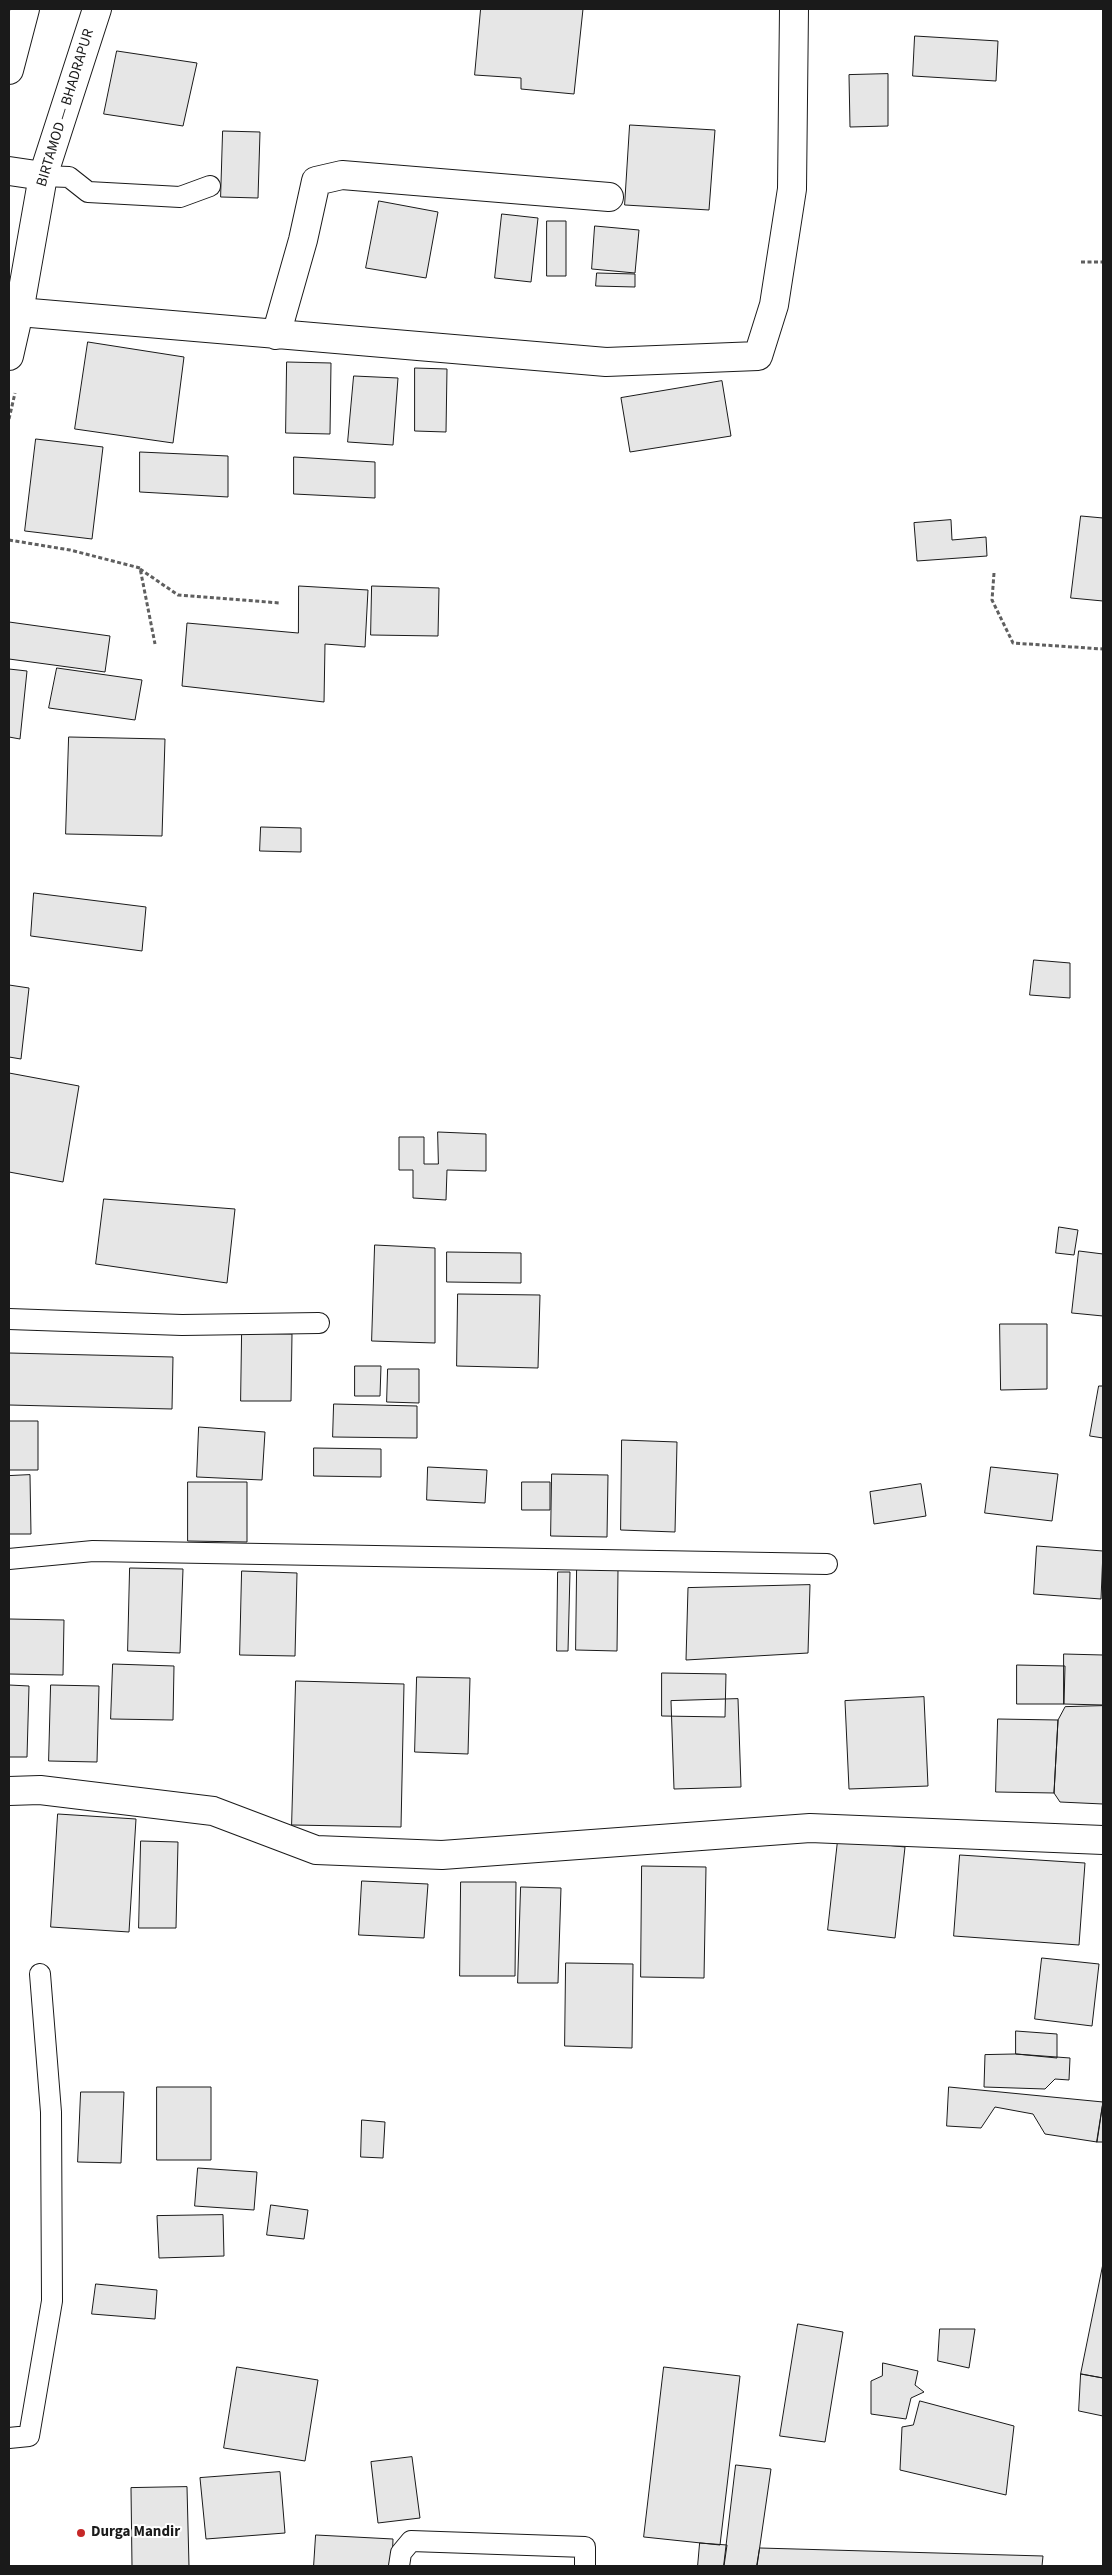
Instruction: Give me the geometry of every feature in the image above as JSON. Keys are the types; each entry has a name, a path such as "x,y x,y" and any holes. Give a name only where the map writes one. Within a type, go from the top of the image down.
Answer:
{"street":[{"path":"9,70 25,9"},
{"name":"BIRTAMOD — BHADRAPUR","path":"9,356 19,312 43,176 97,9"},
{"path":"19,312 606,362 758,356 774,306 792,190 794,9"},
{"path":"9,171 43,176"},
{"path":"276,335 303,240 316,181 342,175 609,197"},
{"path":"9,1791 40,1790 213,1811 316,1850 326,1851 442,1855 810,1828 1103,1840"}],"lane":[{"path":"43,176 69,177 88,192 180,197 210,186"},
{"path":"9,1319 182,1325 320,1323"},
{"path":"9,1559 93,1551 827,1564"},
{"path":"9,2438 29,2436 52,2301 51,2112 40,1974"},
{"path":"399,2566 400,2553 411,2541 584,2547 585,2566"}],"path":[{"path":"1081,262 1103,262"},
{"path":"9,540 70,550 140,568 178,595 280,602"},
{"path":"140,568 155,644"},
{"path":"994,573 992,600 1013,643 1103,649"}],"building":[{"path":"481,9 583,9 574,94 521,89 521,78 475,75"},
{"path":"915,36 998,41 996,81 913,76"},
{"path":"117,51 197,63 183,126 104,114"},
{"path":"888,74 888,126 850,127 849,75"},
{"path":"630,125 715,130 709,210 625,205"},
{"path":"223,131 260,132 258,198 221,197"},
{"path":"379,201 438,212 426,278 366,268"},
{"path":"502,214 538,218 531,282 495,278"},
{"path":"547,221 566,221 566,276 547,276"},
{"path":"595,226 639,230 635,273 592,269"},
{"path":"597,273 635,274 635,287 596,286"},
{"path":"88,342 184,357 173,443 75,429"},
{"path":"287,362 331,363 330,434 286,433"},
{"path":"415,368 447,369 446,432 415,431"},
{"path":"354,376 398,378 393,445 348,442"},
{"path":"722,381 731,436 630,452 621,398"},
{"path":"36,439 103,447 92,539 25,531"},
{"path":"140,452 228,456 228,497 140,492"},
{"path":"294,457 375,462 375,498 294,494"},
{"path":"1081,516 1103,518 1103,601 1071,598"},
{"path":"951,520 952,540 986,537 987,556 917,561 914,523"},
{"path":"299,586 368,590 365,647 325,644 324,702 182,686 187,623 298,633"},
{"path":"372,586 439,588 438,636 371,635"},
{"path":"9,622 110,636 105,672 9,659"},
{"path":"57,668 142,680 135,720 49,708"},
{"path":"9,669 27,671 20,739 9,737"},
{"path":"69,737 165,739 162,836 66,834"},
{"path":"261,827 301,828 301,852 260,851"},
{"path":"34,893 146,907 142,951 31,936"},
{"path":"1034,960 1070,963 1070,998 1030,995"},
{"path":"9,985 29,988 21,1059 9,1057"},
{"path":"9,1073 79,1086 63,1182 9,1172"},
{"path":"438,1132 486,1134 486,1171 447,1170 446,1200 413,1198 413,1170 399,1170 399,1137 424,1137 424,1164 438,1164"},
{"path":"104,1199 235,1209 227,1283 96,1264"},
{"path":"1059,1227 1078,1230 1074,1255 1056,1253"},
{"path":"375,1245 435,1248 435,1343 372,1341"},
{"path":"1079,1251 1103,1254 1103,1316 1072,1313"},
{"path":"447,1252 521,1253 521,1283 447,1282"},
{"path":"458,1294 540,1295 538,1368 457,1366"},
{"path":"1000,1324 1047,1324 1047,1389 1001,1390"},
{"path":"242,1333 292,1334 291,1401 241,1401"},
{"path":"9,1353 173,1357 172,1409 9,1405"},
{"path":"355,1366 381,1366 380,1396 355,1396"},
{"path":"388,1369 419,1369 419,1403 387,1402"},
{"path":"1099,1386 1103,1386 1103,1438 1090,1436"},
{"path":"334,1404 417,1406 417,1438 333,1437"},
{"path":"9,1421 38,1421 38,1470 9,1470"},
{"path":"199,1427 265,1432 262,1480 197,1477"},
{"path":"622,1440 677,1442 675,1532 621,1530"},
{"path":"314,1448 381,1449 381,1477 314,1476"},
{"path":"428,1467 487,1470 485,1503 427,1500"},
{"path":"991,1467 1058,1474 1052,1521 985,1513"},
{"path":"552,1474 608,1475 607,1537 551,1536"},
{"path":"30,1475 31,1534 9,1534 9,1476"},
{"path":"188,1482 247,1482 247,1542 188,1541"},
{"path":"522,1482 550,1482 550,1510 522,1510"},
{"path":"921,1484 926,1516 874,1524 870,1492"},
{"path":"1037,1546 1103,1551 1101,1599 1034,1594"},
{"path":"130,1568 183,1569 180,1653 128,1651"},
{"path":"577,1569 618,1570 617,1651 576,1650"},
{"path":"242,1571 297,1573 295,1656 240,1655"},
{"path":"558,1572 570,1572 568,1651 557,1651"},
{"path":"810,1585 808,1653 686,1660 688,1588"},
{"path":"9,1619 64,1620 63,1675 9,1674"},
{"path":"1064,1654 1103,1655 1103,1705 1064,1704"},
{"path":"113,1664 174,1666 173,1720 111,1719"},
{"path":"1017,1665 1065,1666 1064,1704 1017,1704"},
{"path":"662,1673 726,1674 725,1717 662,1716"},
{"path":"417,1677 470,1678 468,1754 415,1752"},
{"path":"296,1681 404,1684 401,1827 292,1825"},
{"path":"9,1685 29,1686 27,1757 9,1757"},
{"path":"51,1685 99,1686 97,1762 49,1761"},
{"path":"924,1697 928,1786 849,1789 845,1701"},
{"path":"738,1699 741,1787 674,1789 671,1701"},
{"path":"1103,1706 1103,1804 1060,1802 1054,1793 1058,1720 1065,1707"},
{"path":"998,1719 1058,1720 1054,1793 996,1792"},
{"path":"58,1814 136,1819 129,1932 51,1927"},
{"path":"838,1840 905,1847 895,1938 828,1930"},
{"path":"141,1841 178,1842 176,1928 139,1928"},
{"path":"960,1855 1085,1863 1079,1945 954,1936"},
{"path":"642,1866 706,1867 704,1978 641,1977"},
{"path":"362,1881 428,1884 424,1938 359,1935"},
{"path":"461,1882 516,1882 515,1976 460,1976"},
{"path":"521,1887 561,1888 558,1983 518,1983"},
{"path":"1042,1958 1099,1964 1092,2026 1035,2019"},
{"path":"566,1963 633,1964 632,2048 565,2046"},
{"path":"1016,2031 1057,2034 1057,2058 1016,2054"},
{"path":"1016,2054 1070,2058 1069,2080 1055,2079 1045,2089 984,2087 985,2055"},
{"path":"157,2087 211,2087 211,2160 157,2160"},
{"path":"949,2087 1103,2102 1097,2142 1045,2134 1033,2114 995,2107 981,2128 947,2126"},
{"path":"81,2092 124,2092 121,2163 78,2162"},
{"path":"1103,2102 1103,2142 1097,2142"},
{"path":"362,2120 385,2122 383,2158 361,2157"},
{"path":"198,2168 257,2172 254,2210 195,2206"},
{"path":"271,2205 308,2210 304,2239 267,2235"},
{"path":"223,2215 224,2256 159,2258 157,2216"},
{"path":"1103,2264 1103,2378 1081,2374"},
{"path":"96,2284 157,2290 155,2319 92,2314"},
{"path":"798,2324 843,2332 825,2442 780,2436"},
{"path":"940,2329 975,2329 969,2368 938,2361"},
{"path":"883,2363 918,2371 915,2385 924,2392 911,2398 906,2419 871,2414 871,2381 882,2376"},
{"path":"237,2367 318,2380 305,2461 224,2448"},
{"path":"664,2367 740,2376 720,2545 644,2537"},
{"path":"1081,2374 1103,2378 1103,2416 1079,2411"},
{"path":"920,2401 1014,2426 1006,2495 900,2470 902,2427 913,2425"},
{"path":"412,2457 420,2518 378,2523 371,2462"},
{"path":"736,2465 771,2469 757,2566 724,2566"},
{"path":"280,2472 285,2533 206,2539 200,2478"},
{"path":"187,2487 189,2566 132,2566 131,2488"},
{"path":"316,2535 393,2539 392,2566 314,2566"},
{"path":"700,2543 727,2545 724,2566 698,2566"},
{"path":"760,2548 1043,2556 1042,2566 757,2566"}],"place":[{"name":"Durga Mandir","path":"81,2533"}]}
